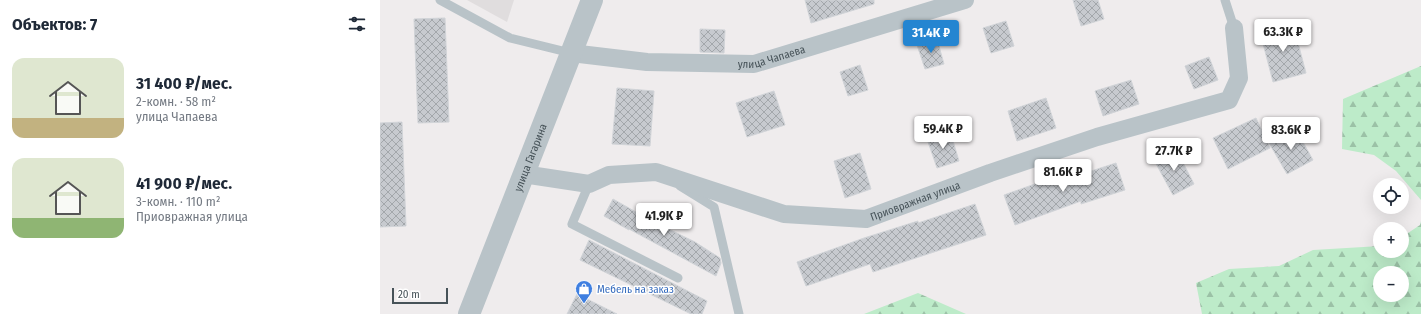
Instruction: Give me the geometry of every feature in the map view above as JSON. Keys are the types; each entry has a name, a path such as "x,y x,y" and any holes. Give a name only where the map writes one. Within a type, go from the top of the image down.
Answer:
{"street":[{"name":"улица Гагарина","path":"468,314 592,0"},
{"name":"улица Чапаева","path":"571,53 647,62 754,64 965,0"},
{"name":"Приовражная улица","path":"589,184 609,175 656,172 784,214 866,219 990,173 1097,137 1229,100 1239,78 1234,28"},
{"path":"523,174 589,184"}],"lane":[{"path":"440,0 510,38 571,53"},
{"path":"1225,0 1234,28"},
{"path":"656,172 714,207 739,314"},
{"path":"589,184 572,224 678,278"}],"shaded area":[{"path":"467,0 514,0 507,22"}],"green space":[{"path":"1421,66 1421,200 1409,186 1409,178 1402,178 1396,171 1374,155 1342,149 1343,99"},
{"path":"1421,221 1421,314 1202,314 1196,283 1229,269 1279,266 1313,250 1373,246 1373,258 1409,258 1409,232 1420,225"},
{"path":"918,293 966,314 864,314"}],"building":[{"path":"805,0 874,0 874,4 811,23"},
{"path":"1073,0 1098,0 1104,19 1081,26"},
{"path":"445,18 449,122 418,123 414,19"},
{"path":"1006,21 1014,46 991,53 983,28"},
{"path":"1293,24 1306,73 1273,82 1260,32"},
{"path":"700,29 725,30 724,53 700,52"},
{"path":"937,39 944,64 925,69 917,45"},
{"path":"1209,57 1218,80 1194,89 1185,66"},
{"path":"860,65 868,90 848,96 840,72"},
{"path":"1131,80 1139,104 1103,116 1095,91"},
{"path":"617,88 654,91 650,146 612,144"},
{"path":"774,91 785,125 747,137 736,103"},
{"path":"1046,98 1056,128 1017,141 1008,111"},
{"path":"1256,118 1270,148 1228,169 1213,138"},
{"path":"402,122 406,226 380,227 380,123"},
{"path":"1295,128 1313,160 1287,174 1269,143"},
{"path":"950,131 959,161 937,168 927,139"},
{"path":"1176,149 1194,184 1173,195 1154,160"},
{"path":"860,153 871,189 845,198 834,161"},
{"path":"1116,163 1125,190 1081,204 1081,201 1015,225 1004,195 1046,180 1048,185"},
{"path":"613,199 650,220 695,242 720,258 721,263 716,276 604,216"},
{"path":"975,204 986,235 873,272 870,264 806,286 797,262 864,238 918,221 918,223"},
{"path":"589,240 707,301 702,314 691,314 580,260"},
{"name":"Мебель на заказ","path":"577,294 617,314 567,314"}],"place":[{"name":"Мебель на заказ","path":"584,304"}]}
